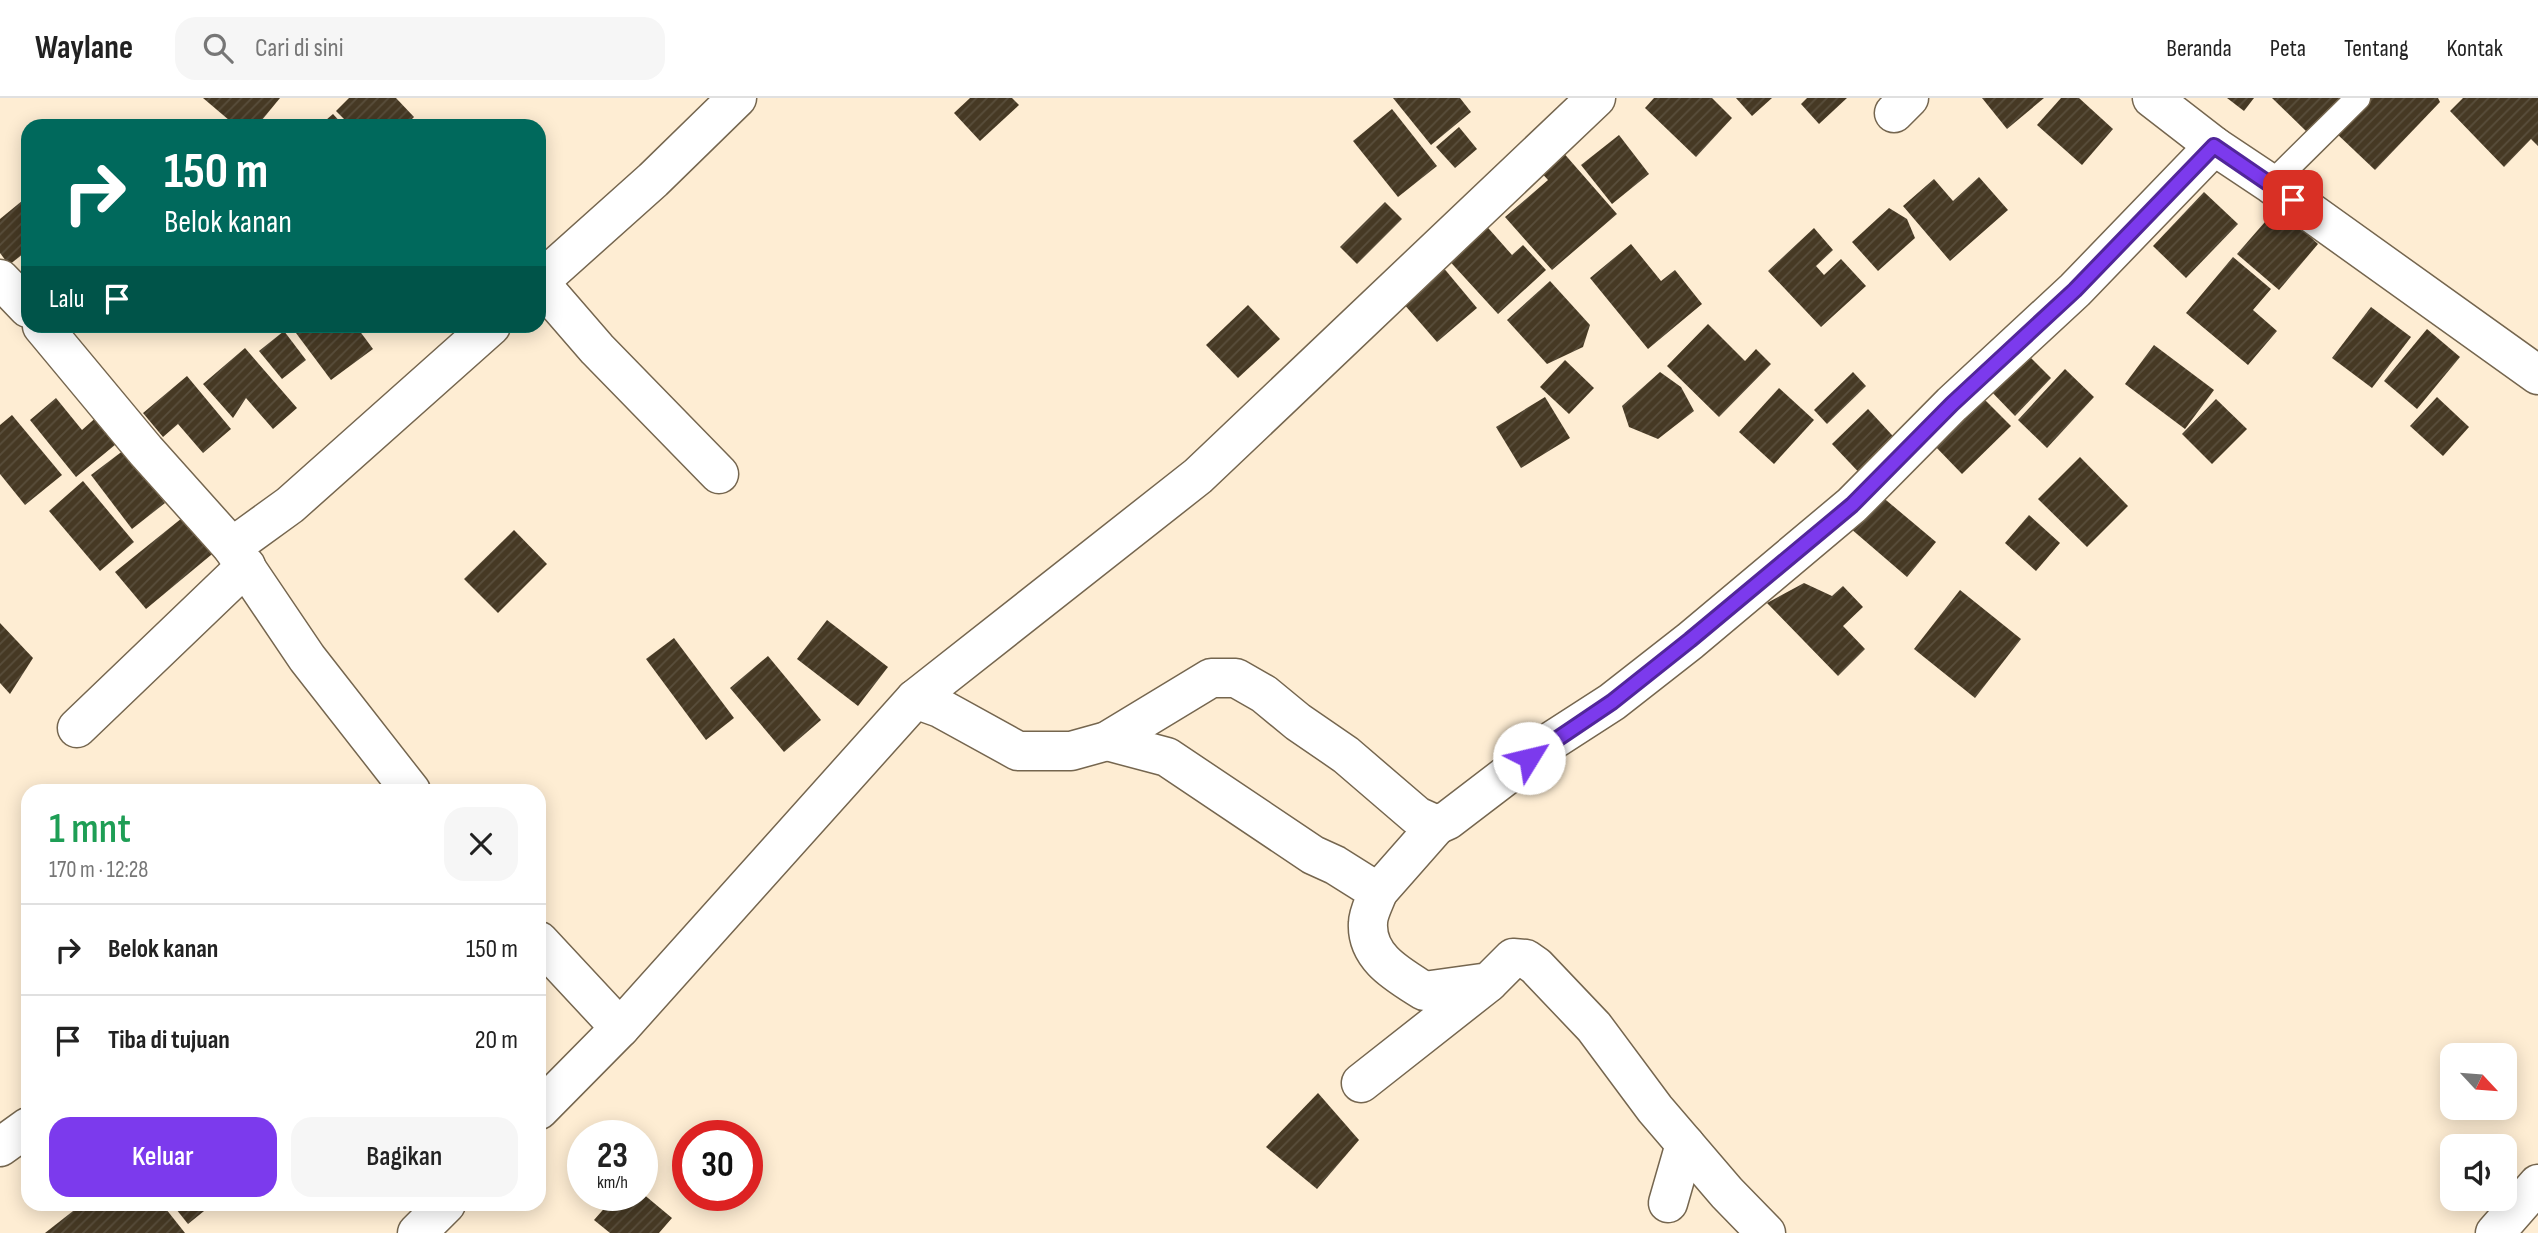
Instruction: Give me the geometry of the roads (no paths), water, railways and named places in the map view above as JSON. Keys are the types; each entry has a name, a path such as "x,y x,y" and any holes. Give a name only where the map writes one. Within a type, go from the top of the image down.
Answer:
{"street":[{"path":"546,276 653,180 737,98"},
{"path":"546,1103 620,1028 915,699 1198,476 1596,98"},
{"path":"2152,98 2214,146 2538,375"},
{"path":"1489,982 1424,991 1385,965 1371,946 1367,922 1378,892 1437,825 1448,820 1550,743 1612,702 1852,505 1952,404 2075,290 2214,146"},
{"path":"0,279 21,301"},
{"path":"546,290 597,349 719,474"},
{"path":"48,333 239,557 307,658 406,784"},
{"path":"77,728 290,505 483,333"},
{"path":"915,699 940,708 1018,751 1070,751 1107,741 1211,678 1236,678 1264,694 1298,722 1346,755 1417,816 1437,825"},
{"path":"1107,741 1167,757 1313,855 1335,864 1378,892"},
{"path":"546,949 620,1028"},
{"path":"1361,1083 1489,982 1513,958 1526,959 1536,966 1594,1027 1655,1109 1727,1193 1766,1233"},
{"path":"0,1147 21,1132"},
{"path":"1668,1203 1685,1144"},
{"path":"2496,1233 2538,1184"},
{"path":"417,1233 439,1211"}],"lane":[{"path":"2271,184 2358,98"}]}
